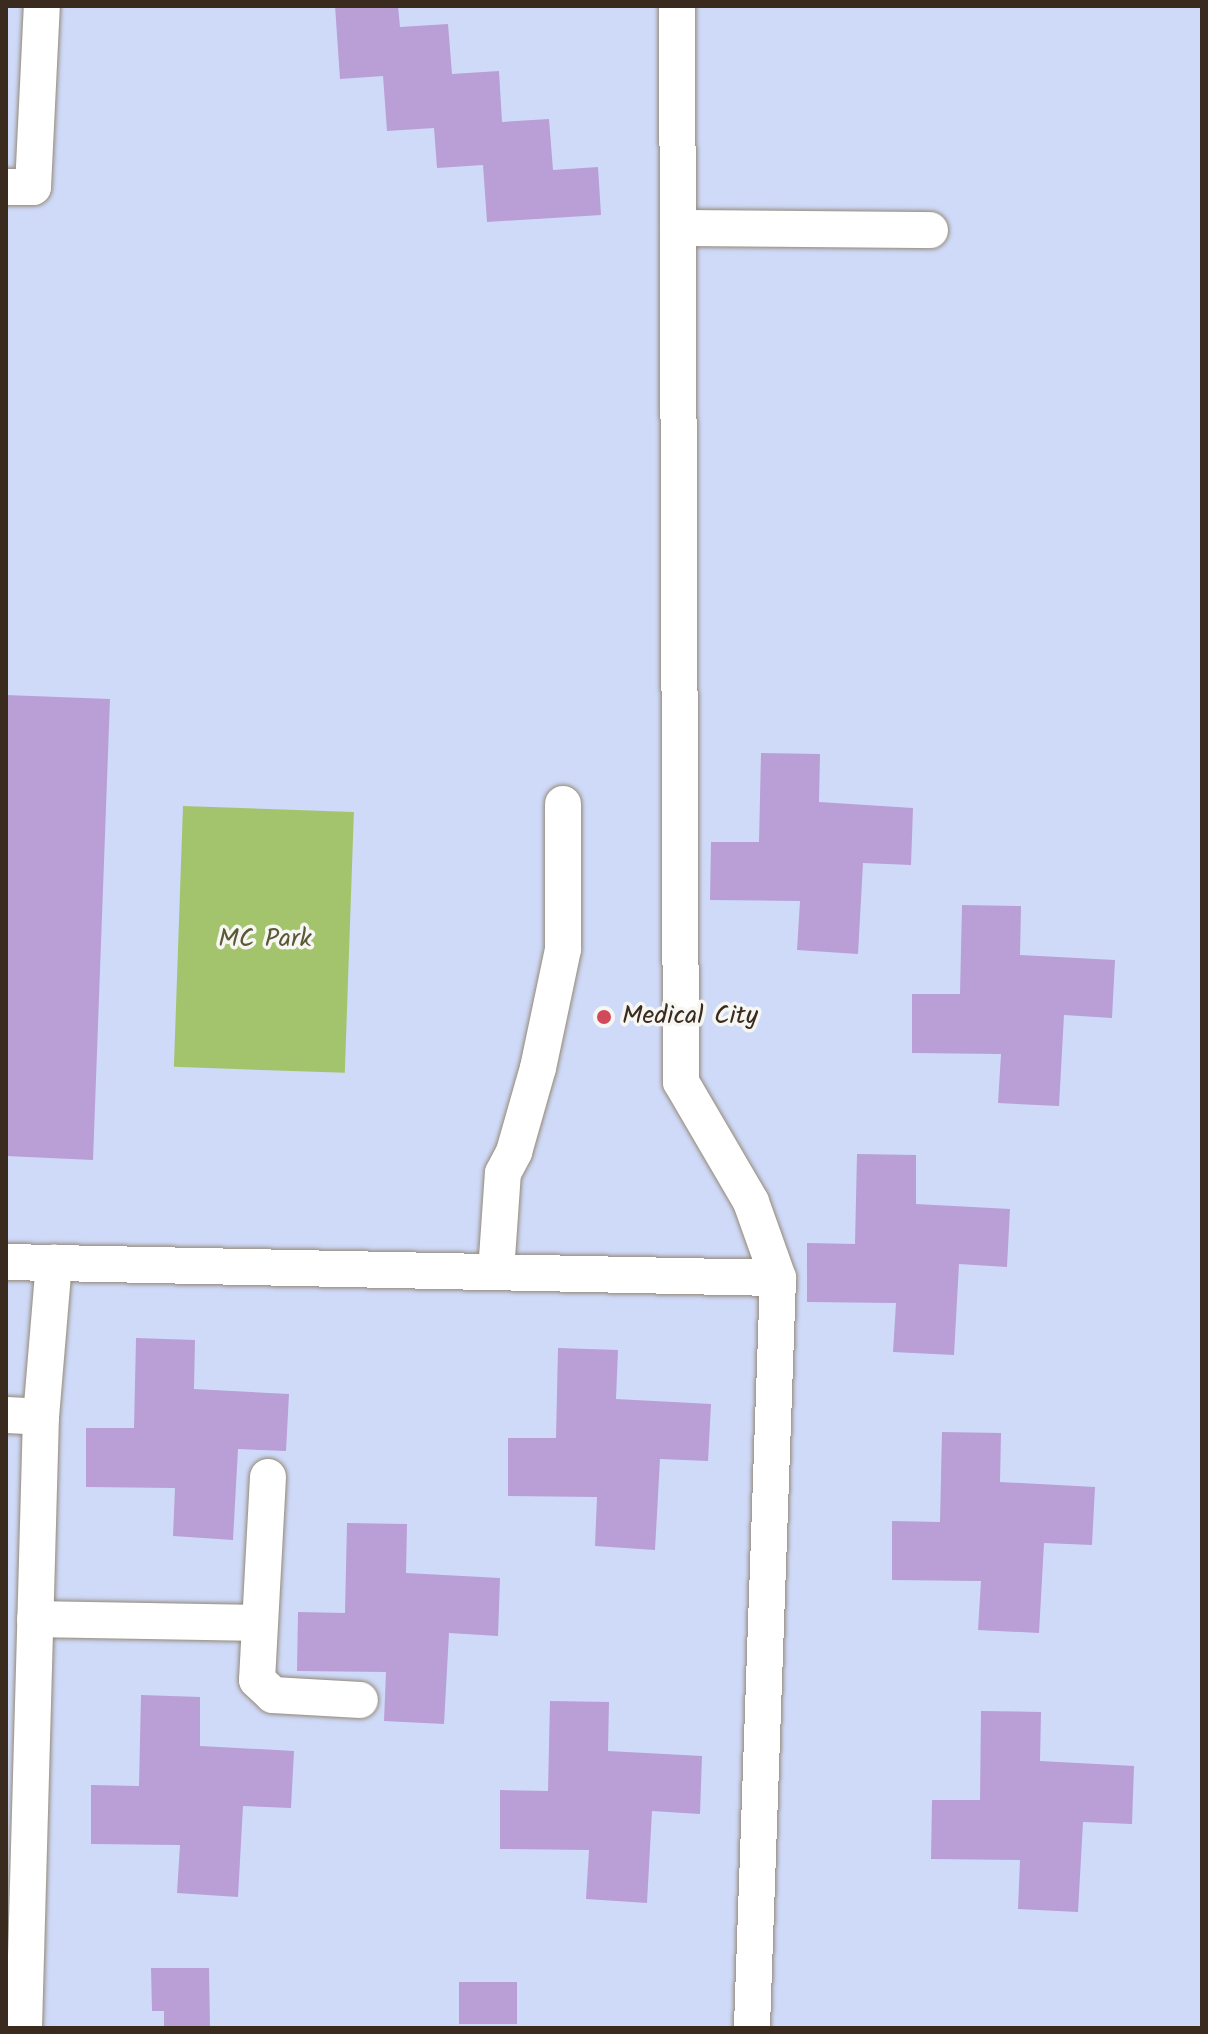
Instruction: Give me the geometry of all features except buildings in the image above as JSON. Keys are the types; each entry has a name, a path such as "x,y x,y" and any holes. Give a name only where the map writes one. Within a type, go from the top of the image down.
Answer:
{"lane":[{"path":"6,187 33,187 42,6"},
{"path":"677,6 681,1082 751,1202 778,1278 752,2028"},
{"path":"678,228 930,230"},
{"path":"496,1272 503,1173 514,1152 538,1068 563,949 563,804"},
{"path":"6,1262 778,1278"},
{"path":"24,2028 35,1619 23,1416 54,1263"},
{"path":"268,1477 257,1680 263,1690 360,1700"},
{"path":"35,1619 259,1623"}],"shaded area":[{"name":"Medical City","path":"6,6 1202,6 1202,2028 6,2028"}],"green space":[{"name":"MC Park","path":"183,806 354,812 345,1073 174,1067"}],"place":[{"name":"Medical City","path":"604,1017"}]}
